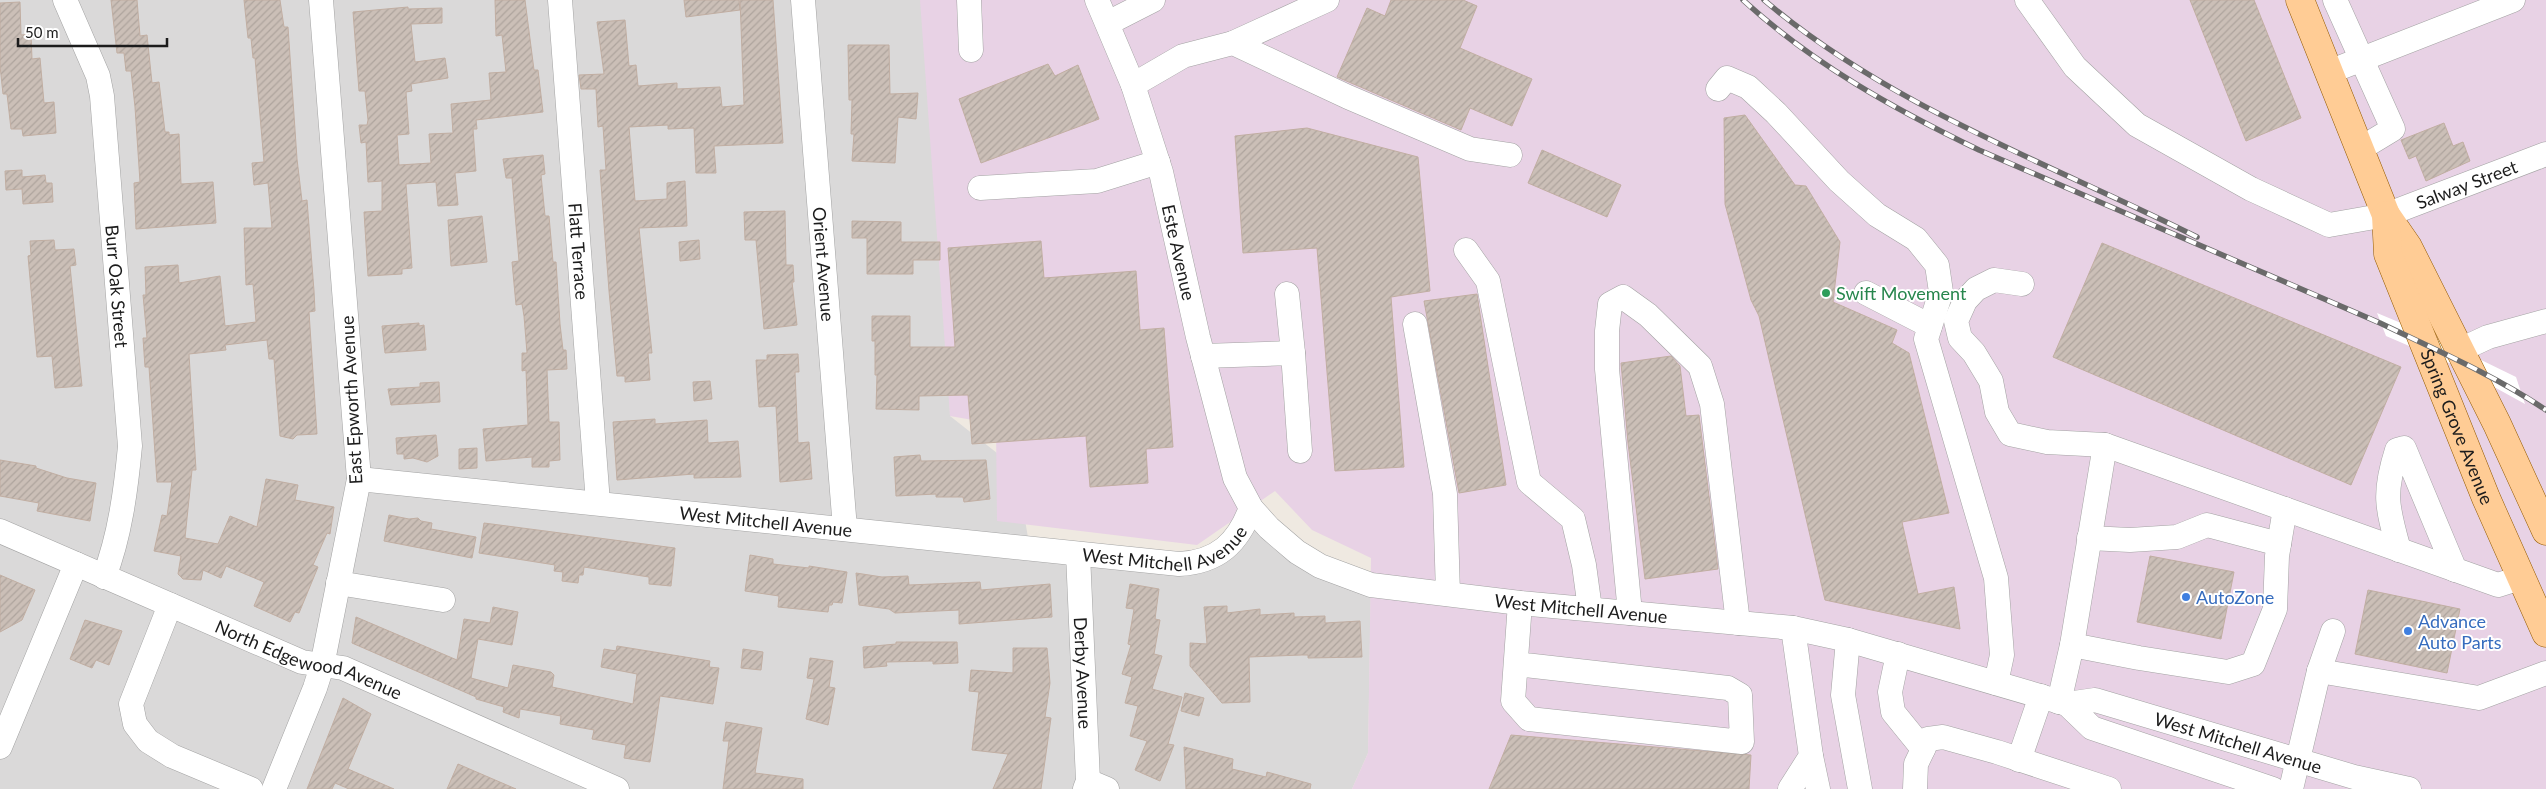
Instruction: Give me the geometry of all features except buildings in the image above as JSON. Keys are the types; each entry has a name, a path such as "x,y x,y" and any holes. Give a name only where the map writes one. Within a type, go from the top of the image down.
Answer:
{"main road":[{"name":"Spring Grove Avenue","path":"2300,0 2386,215 2408,247 2460,350 2497,424 2546,532"},
{"name":"Spring Grove Avenue","path":"2386,215 2388,254 2520,578 2546,633"}],"street":[{"name":"Burr Oak Street","path":"65,0 98,76 102,96 130,446 112,556 104,576"},
{"name":"East Epworth Avenue","path":"274,789 322,666 359,479 321,0"},
{"name":"Flatt Terrace","path":"560,0 598,503"},
{"name":"Orient Avenue","path":"803,0 845,529"},
{"name":"Este Avenue","path":"1097,0 1133,85 1158,162 1203,356 1235,478 1251,508"},
{"path":"1108,23 1153,0"},
{"path":"1133,85 1183,56 1233,43 1327,0"},
{"name":"Salway Street","path":"2027,0 2075,67 2137,125 2251,189 2329,225 2386,215 2546,154"},
{"path":"2335,0 2393,129 2360,149"},
{"path":"2329,72 2513,0"},
{"path":"971,50 973,1"},
{"path":"1233,43 1348,97 1470,149 1510,155"},
{"path":"1718,89 1727,78 1748,87 1776,113 1839,181 1877,215 1916,239 1937,265 1941,292 1926,339 1996,578 2002,655 1996,683"},
{"path":"980,188 1097,181 1158,162"},
{"path":"1466,250 1488,281 1529,482 1573,519 1584,565 1590,609"},
{"path":"2022,284 1994,280 1976,289 1964,301 1956,321 1960,338 1974,354 1991,381 1997,412 2010,434 2047,442 2105,445 2498,585 2520,578"},
{"path":"1866,293 1930,326"},
{"path":"1287,294 1300,451"},
{"path":"1630,613 1607,369 1607,331 1610,304 1623,297 1648,315 1700,366 1712,404 1738,623"},
{"path":"2460,350 2488,337 2546,321"},
{"path":"1415,324 1445,494 1448,594"},
{"path":"1203,356 1293,353"},
{"path":"2019,760 2056,701 2072,645 2105,445"},
{"path":"2399,550 2388,509 2388,478 2397,450 2404,448 2455,570"},
{"name":"West Mitchell Avenue","path":"359,479 1180,564 1208,559 1232,542 1244,527 1251,508 1269,528 1297,552 1345,577 1371,585 1520,603 1793,628 1848,640 2056,701 2095,700 2354,777 2409,789"},
{"path":"2072,645 2228,672 2253,664 2275,609 2285,509"},
{"path":"2089,538 2130,540 2177,537 2207,526 2280,544"},
{"name":"North Edgewood Avenue","path":"0,531 302,662 343,668 617,789"},
{"name":"Derby Avenue","path":"1078,554 1093,786"},
{"path":"0,747 76,564"},
{"path":"338,583 443,600"},
{"path":"1516,664 1728,688 1740,694 1742,742 1529,719 1513,702 1520,603"},
{"path":"170,605 131,704 135,724 148,741 172,756 251,789"},
{"path":"1793,628 1811,756 1818,789"},
{"path":"2291,789 2319,671 2334,631"},
{"path":"1848,640 1843,695 1860,789"},
{"path":"1898,654 1890,692 1893,712 1923,749"},
{"path":"2319,671 2479,698 2546,673"},
{"name":"West Mitchell Avenue","path":"2056,701 2092,728 2272,789"},
{"path":"1915,789 1916,764 1928,739 1943,737 2109,789"},
{"path":"1790,789 1811,756"}],"shaded area":[{"path":"0,0 942,0 950,416 1016,468 1030,549 1179,564 1244,527 1269,528 1371,585 1368,753 1352,789 0,789"},
{"path":"920,0 2546,0 2546,789 1352,789 1368,753 1371,558 1312,530 1275,491 1197,545 997,521 996,424 950,416"}],"pier":[{"path":"2377,313 2432,336 2516,377 2525,404 2456,366 2386,336"}],"railway":[{"path":"1743,0 1797,45 1826,65 1855,84 1947,134 1979,150 2380,323 2506,385 2546,410"},
{"path":"1764,0 1813,38 1864,72 1918,103 2029,158 2197,237"}],"place":[{"name":"Swift Movement","path":"1826,293"},
{"name":"AutoZone","path":"2186,597"},
{"name":"Advance Auto Parts","path":"2408,631"}]}
